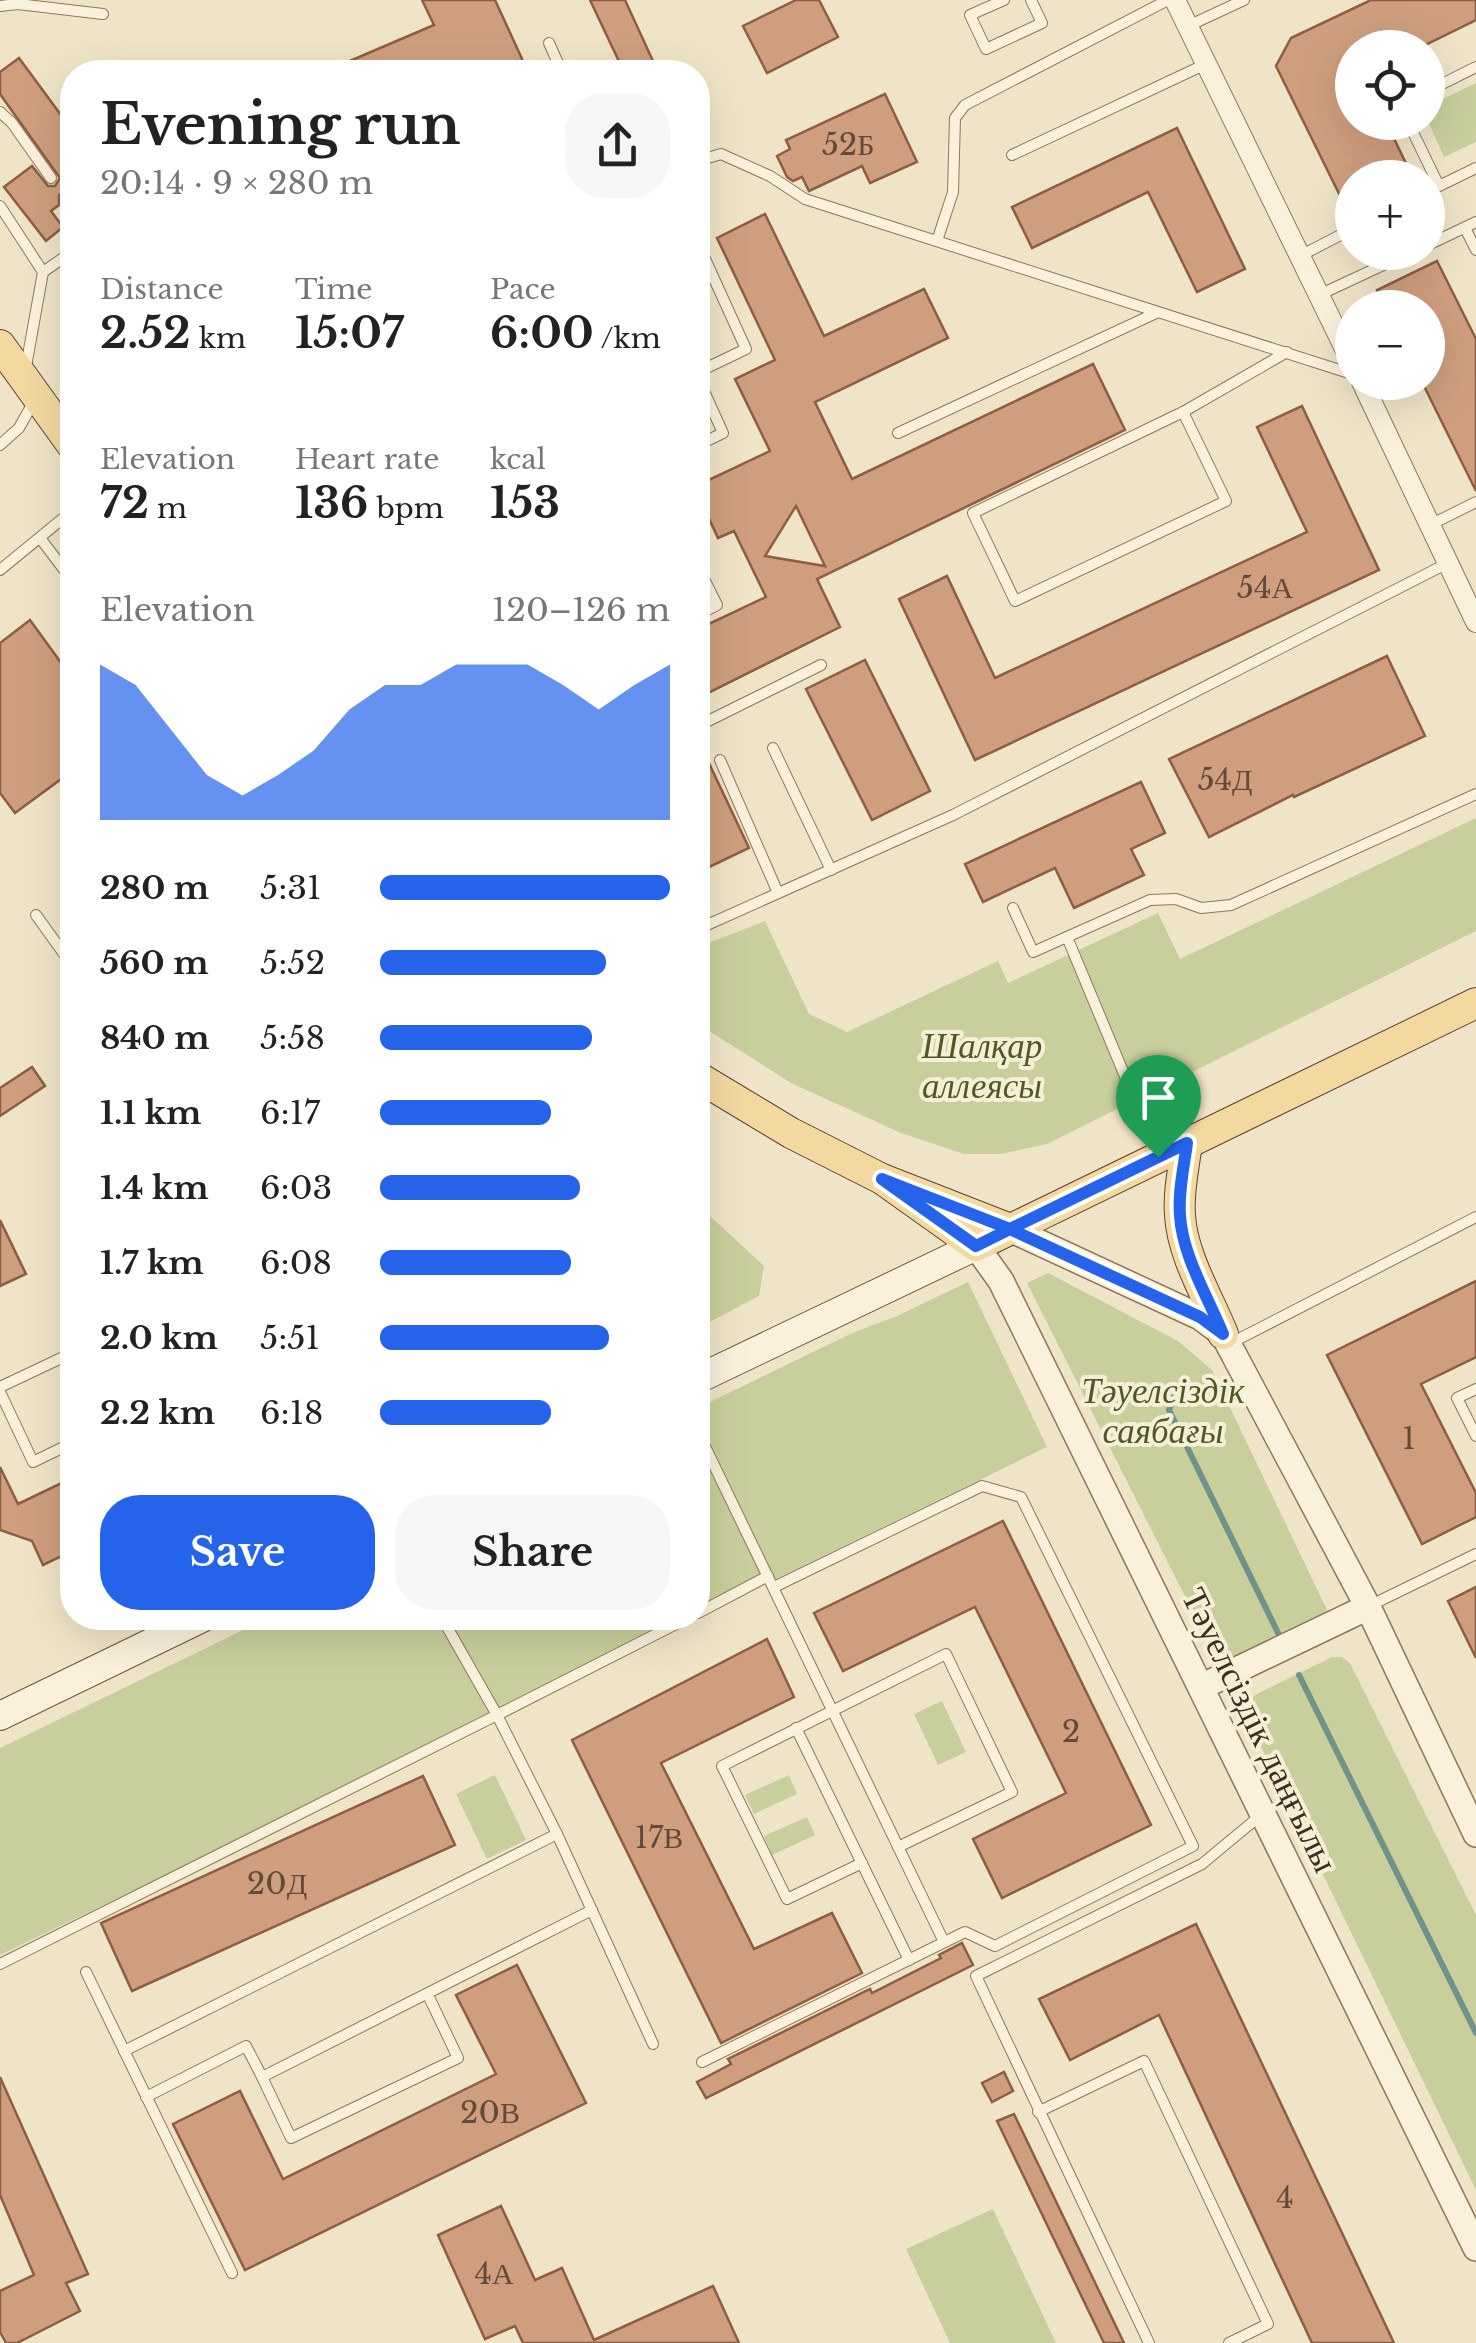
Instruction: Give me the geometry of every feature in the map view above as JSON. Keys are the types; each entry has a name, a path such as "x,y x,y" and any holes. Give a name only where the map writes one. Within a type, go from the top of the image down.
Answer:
{"main road":[{"path":"0,345 60,428"},
{"path":"710,1373 1476,1002"},
{"path":"710,1084 791,1133 882,1179 1010,1229"},
{"path":"1187,1143 1180,1193 1184,1240 1226,1340"},
{"path":"882,1179 976,1246"},
{"path":"0,1716 177,1630"}],"street":[{"path":"1172,0 1335,328"},
{"path":"1371,400 1476,622"},
{"path":"1010,1229 1200,1317 1226,1340 1368,1606 1476,1834"},
{"name":"Тәуелсіздік даңғылы","path":"976,1246 1000,1281 1476,2248"},
{"path":"1201,1687 1368,1606"}],"lane":[{"path":"1004,0 970,16 986,48 1042,23 1034,1"},
{"path":"937,241 953,192 955,118 965,105 1172,0"},
{"path":"1188,26 1244,0"},
{"path":"0,6 18,4 103,14"},
{"path":"549,44 556,60"},
{"path":"1012,154 1206,64"},
{"path":"1445,82 1476,67"},
{"path":"0,112 51,178"},
{"path":"710,157 721,154 770,176 805,199 1335,368"},
{"path":"1445,183 1476,168"},
{"path":"0,206 44,272 30,387 20,428 0,445"},
{"path":"1445,237 1470,225 1476,250"},
{"path":"1300,256 1335,238"},
{"path":"44,272 60,260"},
{"path":"1319,295 1373,270"},
{"path":"710,272 746,349 710,368"},
{"path":"898,432 1157,312"},
{"path":"1183,412 1226,501 1015,602 972,513 1183,412 1287,352"},
{"path":"710,402 724,433 710,440"},
{"path":"1430,525 1476,502"},
{"path":"0,570 60,520"},
{"path":"40,538 60,564"},
{"path":"710,924 953,815 1448,563"},
{"path":"710,720 821,665"},
{"path":"773,748 831,870"},
{"path":"720,760 778,893"},
{"path":"1013,908 1033,952 1150,900 1176,899 1201,908 1231,905 1476,794"},
{"path":"36,914 60,947"},
{"path":"1067,937 1158,1157"},
{"path":"1226,1340 1476,1217"},
{"path":"60,1359 0,1390 32,1462 60,1449"},
{"path":"1476,1388 1457,1398 1476,1436"},
{"path":"710,1457 944,1942"},
{"path":"710,1608 982,1486 1021,1497 1202,1864"},
{"path":"1368,1606 1476,1554"},
{"path":"449,1630 498,1715 557,1834 653,2044"},
{"path":"0,1964 664,1630"},
{"path":"862,1864 787,1899 722,1766 946,1654 1012,1792 898,1846"},
{"path":"796,1728 909,1960"},
{"path":"1149,2343 976,1976 1202,1864 1262,1815"},
{"path":"124,2051 557,1834"},
{"path":"702,2062 965,1932 995,1946 1193,1846"},
{"path":"262,2077 592,1910"},
{"path":"86,1972 232,2273"},
{"path":"146,2097 246,2046 291,2138 458,2058 428,1995"},
{"path":"1038,2112 1144,2061 1268,2324 1229,2343"}],"green space":[{"path":"1476,83 1476,142 1444,157 1436,140 1445,140 1445,98"},
{"name":"Шалқар аллеясы","path":"1476,818 1476,931 1047,1144 1001,1154 964,1154 901,1133 791,1083 710,1032 710,942 765,921 809,1014 847,1032 998,961 1008,983 1158,913 1180,959"},
{"path":"710,1216 764,1266 759,1296 710,1322"},
{"name":"Тәуелсіздік саябағы","path":"1048,1273 1178,1341 1212,1370 1329,1614 1220,1666 1027,1283"},
{"path":"968,1282 1047,1447 710,1611 710,1402 850,1334"},
{"path":"243,1630 671,1630 0,1955 0,1748"},
{"path":"1332,1657 1342,1657 1350,1663 1476,1915 1476,2190 1247,1718 1246,1705 1255,1695"},
{"path":"942,1701 966,1752 938,1765 914,1714"},
{"path":"495,1775 526,1840 487,1859 456,1794"},
{"path":"789,1775 797,1794 754,1814 745,1795"},
{"path":"807,1817 815,1835 772,1855 764,1836"},
{"path":"993,2209 1056,2343 950,2343 906,2249"}],"building":[{"path":"422,0 495,0 522,60 352,60 434,25"},
{"path":"590,0 625,0 652,60 618,60"},
{"path":"796,0 819,0 838,37 767,73 743,26"},
{"path":"1371,0 1476,0 1476,20 1445,35 1445,30 1335,30 1335,140 1395,140 1404,160 1335,160 1335,186 1276,66 1291,38"},
{"path":"19,58 60,114 60,178 0,94 0,72"},
{"path":"885,94 917,162 870,183 862,166 809,191 802,177 793,181 787,177 777,156 790,149 786,140"},
{"path":"1177,128 1245,269 1197,292 1148,192 1032,248 1012,207"},
{"path":"32,166 48,186 55,186 60,178 59,205 51,211 60,229 46,241 4,187"},
{"path":"765,214 824,336 924,289 948,338 815,402 852,479 1093,364 1125,430 817,579 840,627 710,692 710,623 766,597 734,531 718,538 710,521 710,479 770,451 735,379 775,360 717,238","holes":["796,506 825,566 765,556"]},
{"path":"1418,270 1442,270 1476,339 1476,491 1431,400 1445,400 1445,290 1377,290"},
{"path":"1302,406 1379,570 975,760 899,599 947,576 995,678 1307,532 1257,427"},
{"path":"30,620 60,661 60,780 15,813 0,793 0,643"},
{"path":"1387,656 1425,736 1209,837 1169,759"},
{"path":"865,660 930,791 872,820 806,689"},
{"path":"710,765 749,848 710,867"},
{"path":"1141,782 1165,833 1131,849 1144,875 1074,908 1055,868 983,902 965,864"},
{"path":"32,1067 45,1086 0,1116 0,1088"},
{"path":"0,1220 26,1274 0,1286"},
{"path":"1476,1281 1476,1357 1421,1384 1476,1493 1476,1517 1422,1544 1327,1355"},
{"path":"0,1467 18,1504 60,1484 60,1557 43,1565 32,1541 0,1530"},
{"path":"1003,1521 1151,1825 1002,1898 973,1839 1066,1793 975,1607 843,1671 814,1613"},
{"path":"1476,1587 1476,1658 1448,1601"},
{"path":"767,1639 794,1697 661,1763 754,1949 832,1913 862,1973 721,2043 572,1740"},
{"path":"423,1776 455,1845 132,1991 101,1923"},
{"path":"1196,1924 1394,2343 1312,2343 1159,2015 1070,2060 1039,1999"},
{"path":"962,1943 973,1965 706,2098 697,2082 731,2064 728,2059 870,1989 872,1993"},
{"path":"517,1965 586,2103 245,2270 173,2124 240,2091 283,2179 496,2074 456,1995"},
{"path":"1004,2072 1013,2091 992,2102 982,2083"},
{"path":"0,2077 88,2274 66,2283 80,2311 17,2343 6,2343 0,2332 0,2291 34,2275 0,2195"},
{"path":"1014,2114 1124,2343 1104,2343 997,2121"},
{"path":"501,2206 535,2280 562,2268 594,2340 713,2286 739,2343 523,2343 515,2326 485,2339 438,2235"}],"waterway":[{"path":"1178,1388 1169,1410 1282,1641"},
{"path":"1299,1675 1476,2033"}],"route":[{"path":"1158,1157 1010,1229 882,1179 976,1246 1010,1229 1200,1317 1223,1334 1184,1240 1180,1193 1187,1143 1158,1157"}]}
